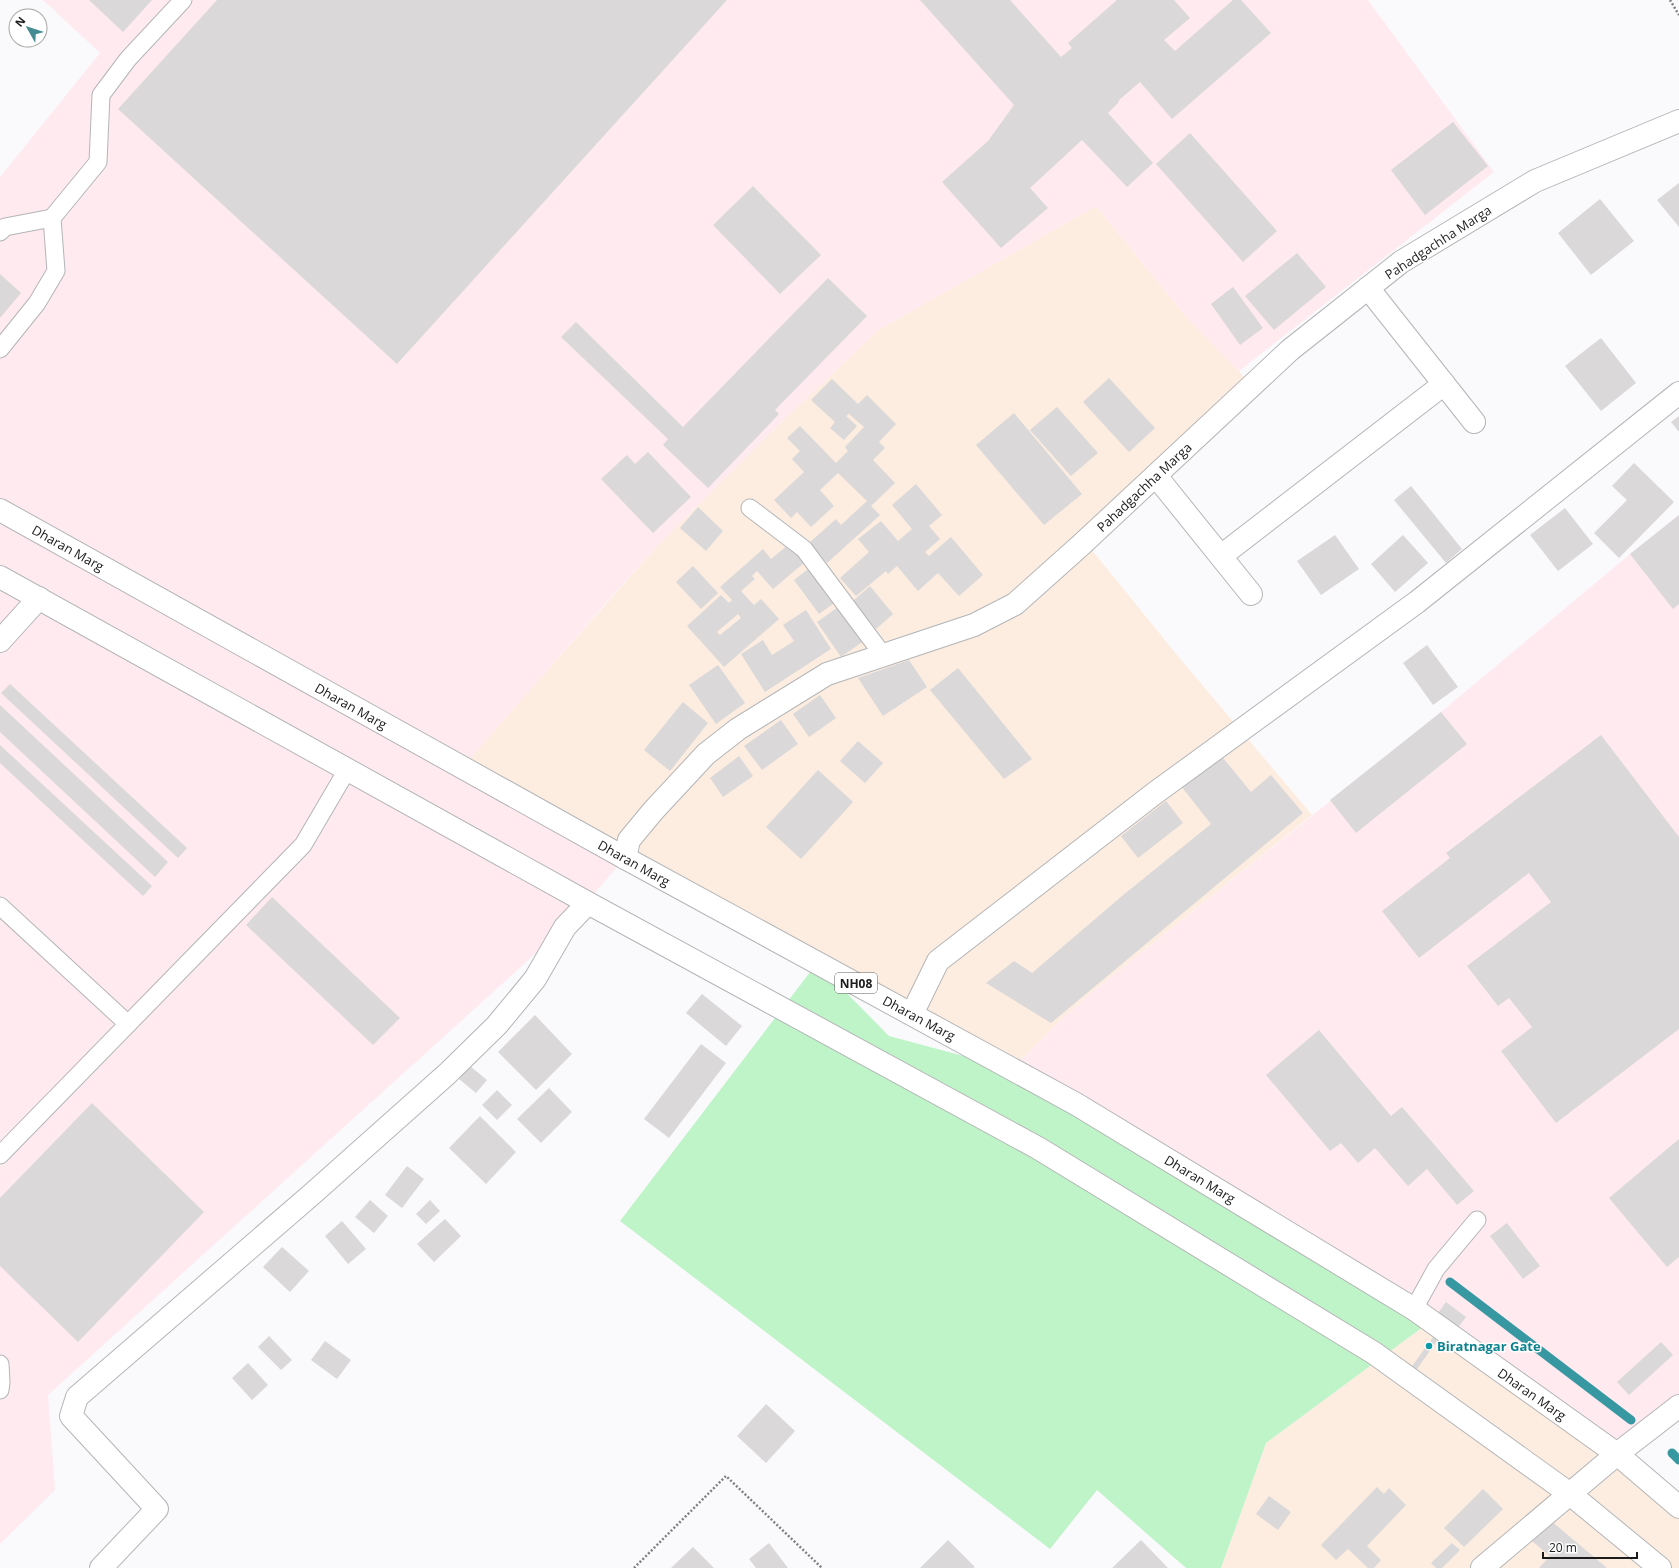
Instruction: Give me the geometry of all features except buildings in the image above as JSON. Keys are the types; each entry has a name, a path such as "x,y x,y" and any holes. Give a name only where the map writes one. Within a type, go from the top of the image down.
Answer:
{"street":[{"name":"Pahadgachha Marga","path":"625,858 629,840 653,811 706,754 738,729 827,674 974,625 1015,604 1156,476 1290,350 1401,262 1535,181 1679,121"},
{"path":"1368,288 1474,422"},
{"path":"1221,556 1444,384"},
{"path":"912,1014 938,962 1155,793 1417,602 1679,393"},
{"path":"1156,476 1251,594"},
{"name":"Dharan Marg","path":"0,510 625,858 1076,1104 1414,1309 1617,1454 1679,1507"},
{"path":"0,576 588,904 1038,1148 1374,1353 1570,1494 1660,1568"},
{"path":"0,641 39,598"},
{"path":"101,1568 157,1509 71,1416 77,1397 312,1196 452,1069 497,1026 535,979 565,927 588,904"},
{"path":"1482,1568 1617,1454 1679,1406"}],"lane":[{"path":"0,232 5,226 52,218 98,162 101,95 128,59 183,0"},
{"path":"0,349 37,304 56,271 52,218"},
{"path":"750,508 804,549 884,655"},
{"path":"0,1155 303,845 347,770"},
{"path":"0,906 128,1024"},
{"path":"1414,1309 1436,1269 1477,1220"},
{"path":"0,1364 0,1390"}],"path":[{"path":"1670,0 1679,15"},
{"path":"634,1568 726,1476 822,1568"}],"shaded area":[{"path":"43,0 1368,0 1494,172 1239,371 1189,320 1096,206 878,330 766,437 659,544 462,768 625,858 565,927 48,1395 55,1490 0,1544 0,177 100,53"},
{"path":"1096,206 1189,320 1239,371 1258,395 1091,549 1177,655 1312,815 1085,998 1012,1069 461,768 659,544 766,437 878,330"},
{"path":"1679,515 1679,1406 1617,1454 1414,1309 1012,1069 1085,998 1441,712 1630,554"},
{"path":"1431,1321 1679,1507 1679,1568 1221,1568 1266,1443"}],"green space":[{"path":"817,963 889,1036 1012,1069 1431,1321 1266,1443 1221,1568 1186,1568 1097,1490 1050,1549 620,1221"}],"waterway":[{"path":"1450,1282 1631,1420"},
{"path":"1672,1453 1679,1460"}],"place":[{"name":"Biratnagar Gate","path":"1429,1346"}]}
